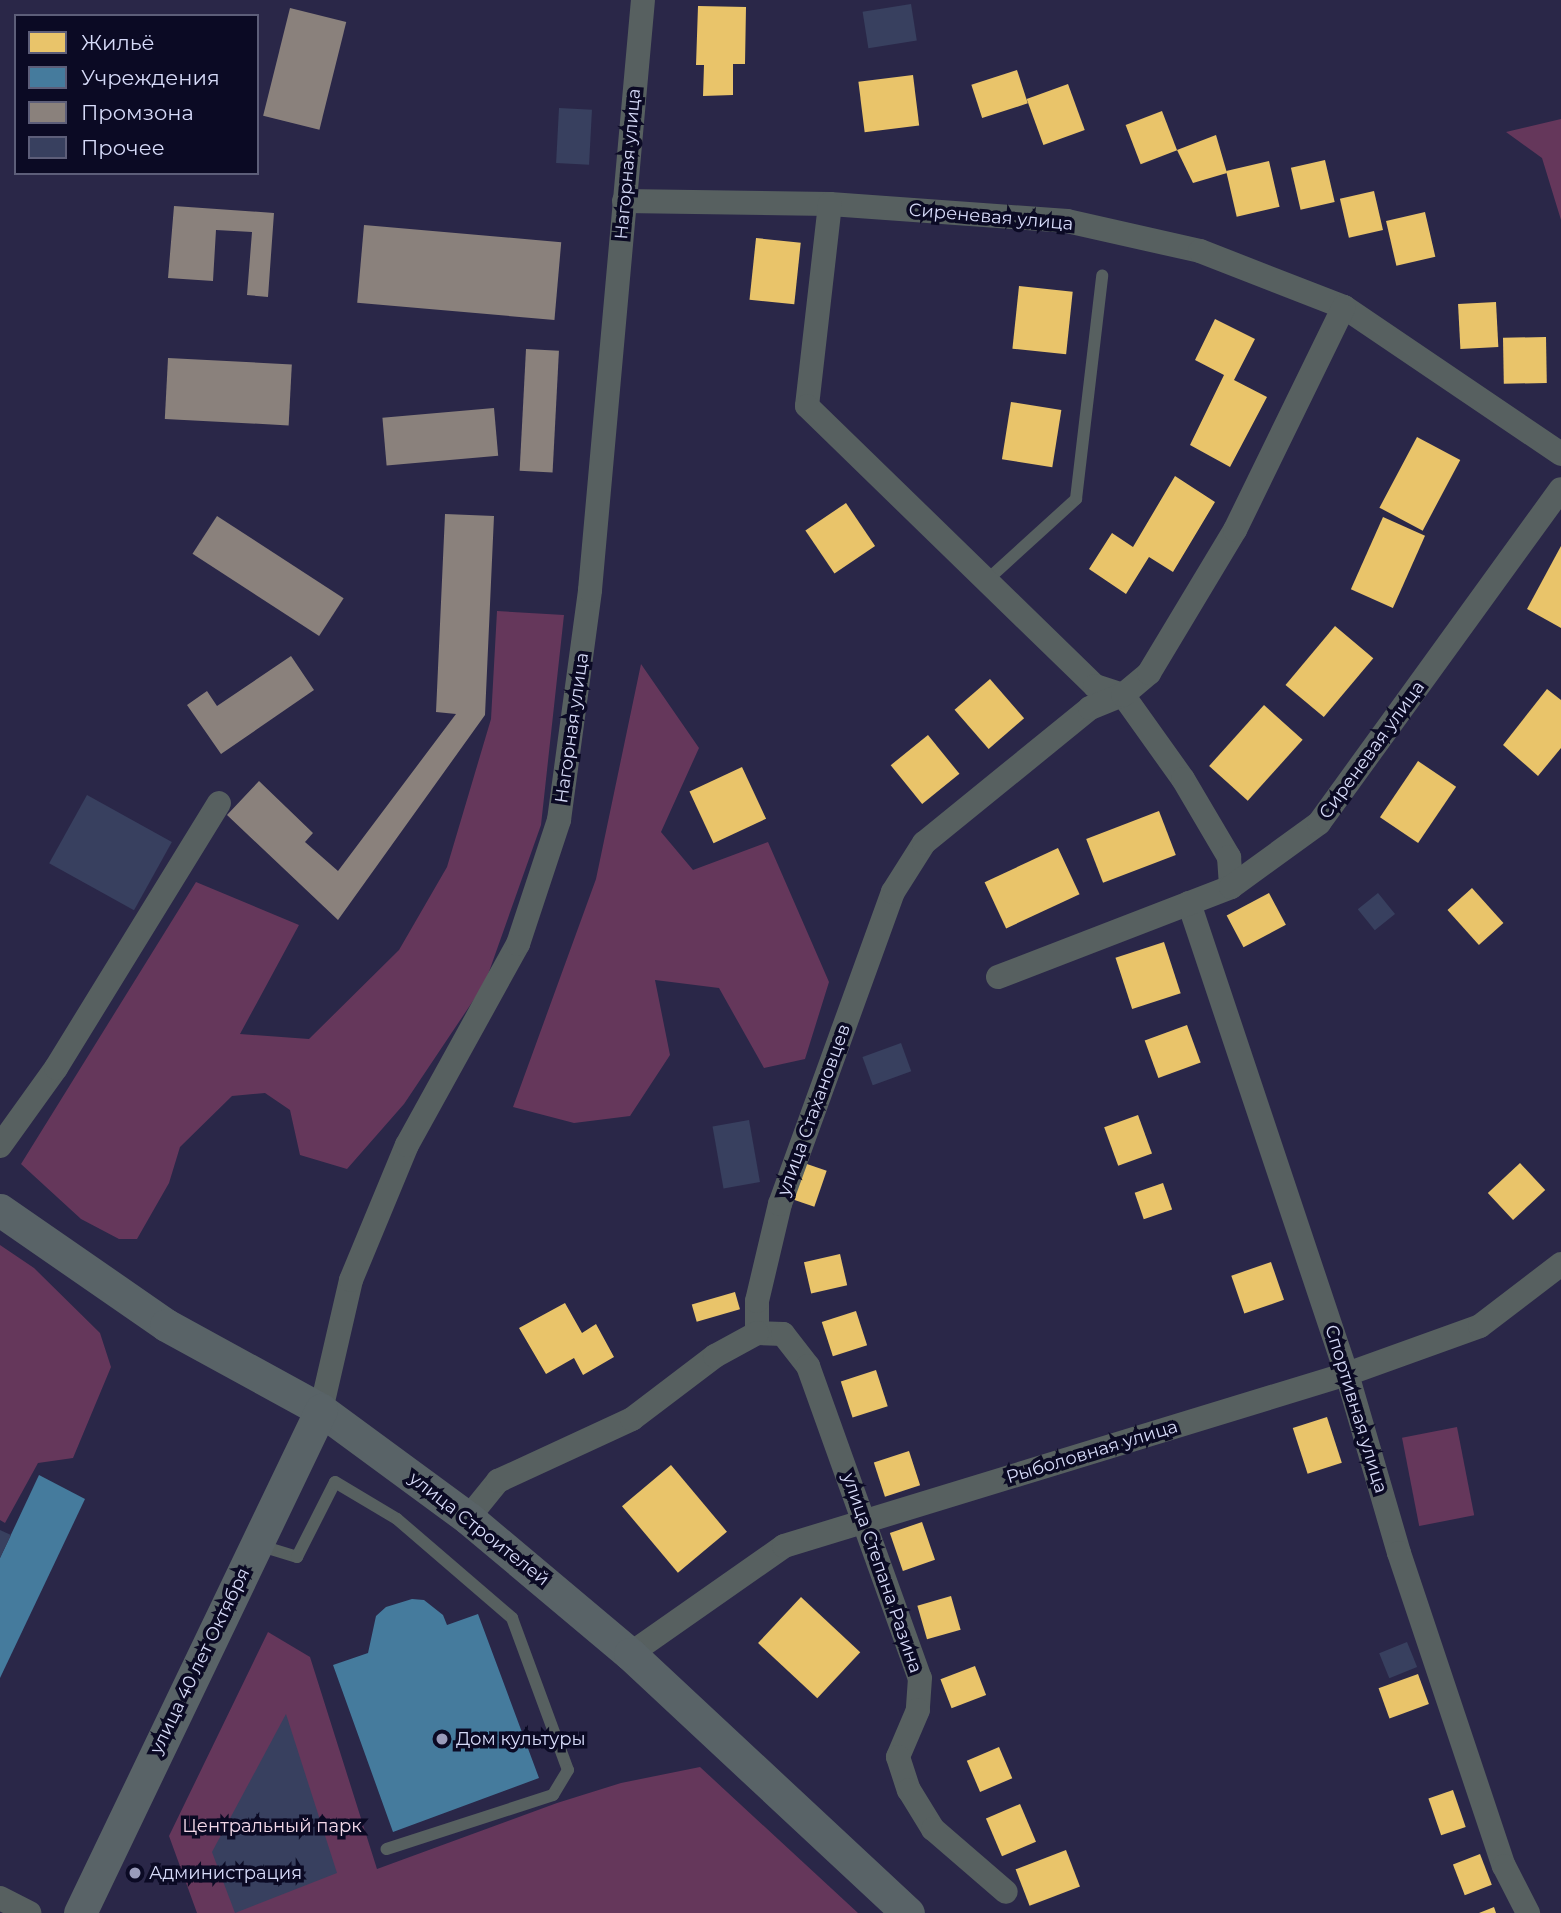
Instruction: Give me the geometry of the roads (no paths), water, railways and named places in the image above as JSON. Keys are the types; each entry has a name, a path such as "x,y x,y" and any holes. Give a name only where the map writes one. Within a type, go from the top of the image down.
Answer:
{"main road":[{"name":"улица Строителей","path":"0,1210 166,1325 321,1410 468,1518 630,1654 908,1913"},
{"name":"улица 40 лет Октября","path":"80,1913 321,1410"}],"street":[{"name":"Нагорная улица","path":"321,1410 351,1280 407,1145 518,944 559,820 590,590 643,0"},
{"name":"Сиреневая улица","path":"624,201 830,204 1067,221 1200,251 1344,307 1561,454"},
{"path":"830,204 807,406 1095,685 1123,695 1183,779 1229,857 1231,887"},
{"path":"1123,695 1149,673 1235,530 1344,307"},
{"name":"Сиреневая улица","path":"998,977 1231,887 1319,824 1561,489"},
{"name":"улица Стахановцев","path":"757,1333 757,1301 780,1204 893,892 923,843 1090,708 1123,695"},
{"path":"0,1146 56,1068 219,803"},
{"name":"Спортивная улица","path":"1189,903 1347,1374 1399,1553 1504,1866 1528,1913"},
{"name":"Рыболовная улица","path":"630,1654 784,1546 1347,1374 1480,1326 1561,1264"},
{"path":"468,1518 498,1481 632,1419 715,1356 757,1333"},
{"name":"улица Степана Разина","path":"757,1333 783,1334 808,1366 920,1678 918,1710 898,1757 909,1790 933,1829 1006,1892"},
{"path":"0,1898 29,1913"}],"lane":[{"path":"986,581 1076,499 1102,276"},
{"path":"256,1545 297,1557 335,1482 397,1519 512,1618 568,1770 553,1795 387,1849"}],"place":[{"name":"Дом культуры","path":"442,1739"},
{"name":"Администрация","path":"135,1873"}],"park label":[{"name":"Центральный парк","path":"272,1826"}]}
